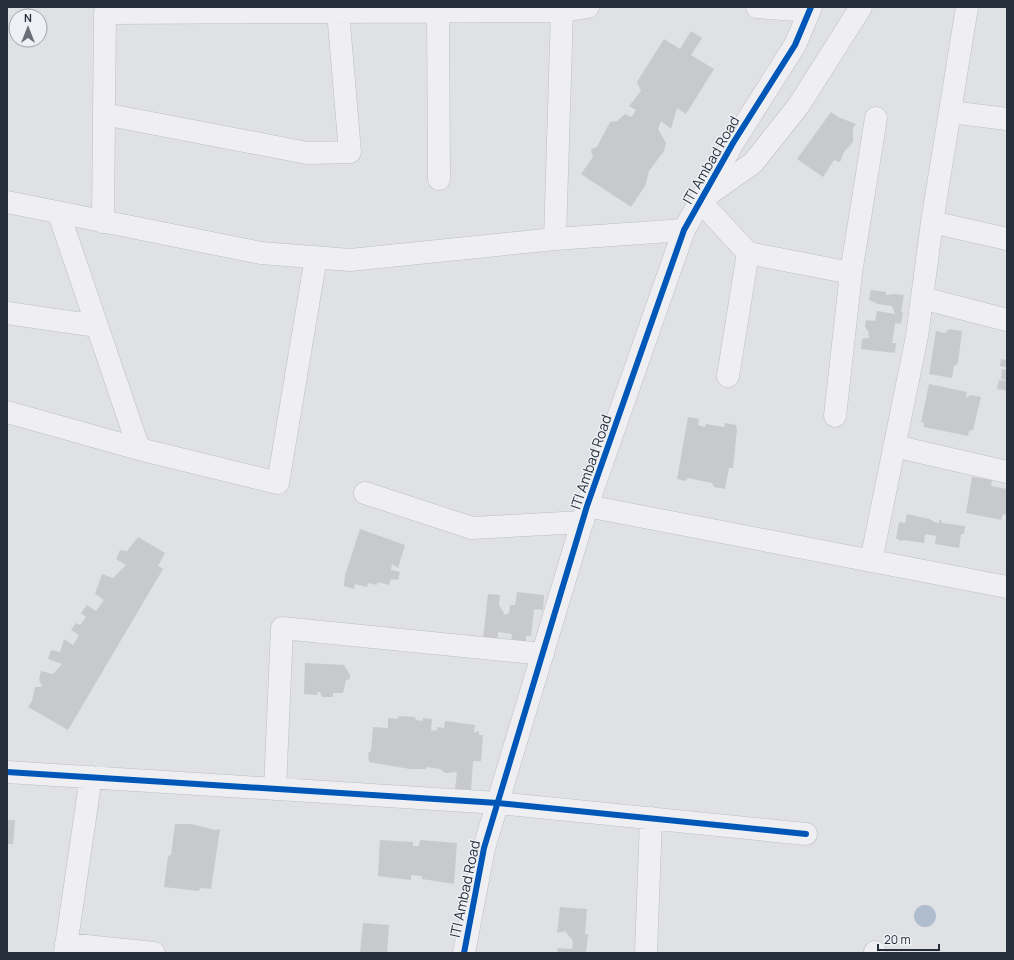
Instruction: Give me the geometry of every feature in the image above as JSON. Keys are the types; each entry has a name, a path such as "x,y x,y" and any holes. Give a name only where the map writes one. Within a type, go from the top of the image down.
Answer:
{"street":[{"path":"103,222 105,13 197,10 338,12 562,11 588,7"},
{"path":"757,7 810,9"},
{"path":"850,273 748,252 701,200 753,163 799,105 861,7"},
{"path":"871,561 917,336 932,222 966,7"},
{"name":"ITI Ambad Road","path":"464,953 484,848 585,514 684,230 733,143 795,45 810,9"},
{"path":"438,11 439,179"},
{"path":"555,239 562,11"},
{"path":"104,114 307,153 350,152 338,12"},
{"path":"950,112 1007,119"},
{"path":"835,416 850,273 876,118"},
{"path":"7,202 59,214 261,253 350,260 555,239 684,230"},
{"path":"59,214 139,449"},
{"path":"932,222 1007,239"},
{"path":"728,376 748,252"},
{"path":"7,412 139,449 278,483 316,257"},
{"path":"922,298 1007,320"},
{"path":"7,313 97,326"},
{"path":"894,446 1007,472"},
{"path":"365,493 472,528 585,514 871,561 1007,587"},
{"path":"275,789 282,628 543,654"},
{"path":"7,772 498,803 806,834"},
{"path":"91,778 65,949 154,953"},
{"path":"646,953 651,818"}],"water":[{"path":"925,905 933,908 936,916 933,924 925,927 917,924 914,916 917,908"}],"building":[{"path":"691,31 702,38 691,55 714,69 686,114 677,108 671,129 661,121 658,129 666,143 664,151 649,171 645,186 631,207 581,174 593,157 591,149 597,147 610,122 617,121 625,114 632,117 636,110 629,106 641,91 637,82 664,39 680,49"},
{"path":"831,112 838,117 856,124 853,127 853,142 844,152 840,162 834,160 823,177 797,159"},
{"path":"871,290 886,292 886,295 904,295 901,311 903,312 901,324 895,323 892,343 896,343 895,353 861,349 862,339 869,338 868,331 865,327 866,320 875,321 877,311 895,314 892,306 878,304 869,300"},
{"path":"949,329 962,331 958,363 954,366 952,378 929,374 936,331 945,333"},
{"path":"1001,359 1007,360 1007,367 1000,366"},
{"path":"1002,369 1007,370 1007,380 1001,379"},
{"path":"999,380 1007,381 1007,391 997,389"},
{"path":"929,384 967,392 966,398 971,395 981,397 973,430 969,431 968,436 924,427 924,423 921,422"},
{"path":"688,417 699,419 698,425 705,427 706,424 724,427 725,423 736,425 737,429 733,468 729,468 725,489 714,487 712,483 687,478 686,481 677,479"},
{"path":"972,477 992,480 991,486 1007,489 1007,515 1003,514 1001,520 966,513"},
{"path":"907,514 930,519 934,522 939,523 939,520 942,521 942,523 965,526 964,534 961,534 959,548 935,544 936,536 925,534 924,543 904,540 901,541 896,538 899,522 905,523"},
{"path":"360,529 405,545 398,568 392,564 391,570 400,572 398,580 391,579 389,585 378,582 377,585 368,583 367,587 355,584 354,589 344,586 345,575"},
{"path":"138,537 165,553 158,566 163,569 68,730 28,707 32,701 35,687 42,687 39,679 41,671 53,674 62,664 48,659 51,650 60,652 64,639 73,645 79,635 71,630 76,623 80,625 86,617 81,613 87,605 96,611 104,600 95,594 102,574 113,578 126,565 116,559 120,550 127,551"},
{"path":"517,592 544,595 543,610 534,609 531,636 526,636 526,644 511,643 512,634 498,632 497,641 483,639 488,594 500,595 499,605 505,615 509,613 510,605 515,605"},
{"path":"305,663 344,665 350,675 350,679 346,680 343,693 333,693 333,697 322,697 320,692 317,692 317,695 304,694"},
{"path":"399,716 415,717 416,720 423,721 423,718 432,719 431,731 437,730 437,727 444,728 445,721 475,725 474,733 479,731 479,735 483,735 481,761 473,761 471,790 455,789 457,772 445,773 440,769 427,767 426,769 410,769 369,762 368,753 371,751 373,727 388,728 388,718 397,719"},
{"path":"7,820 15,820 13,844 7,844"},
{"path":"175,824 191,824 215,830 220,829 211,889 201,888 198,891 164,887 168,856 171,855"},
{"path":"380,840 413,842 413,846 419,846 420,840 457,843 454,884 422,879 422,876 411,875 411,880 378,876"},
{"path":"560,907 587,909 585,934 588,934 586,953 557,953 558,948 572,949 573,941 565,931 557,933"},
{"path":"363,923 389,925 387,953 360,953"}],"cycle path":[{"path":"464,953 484,848 587,506 684,230 733,143 795,45 811,7"},
{"path":"7,772 498,803 806,834"}]}
